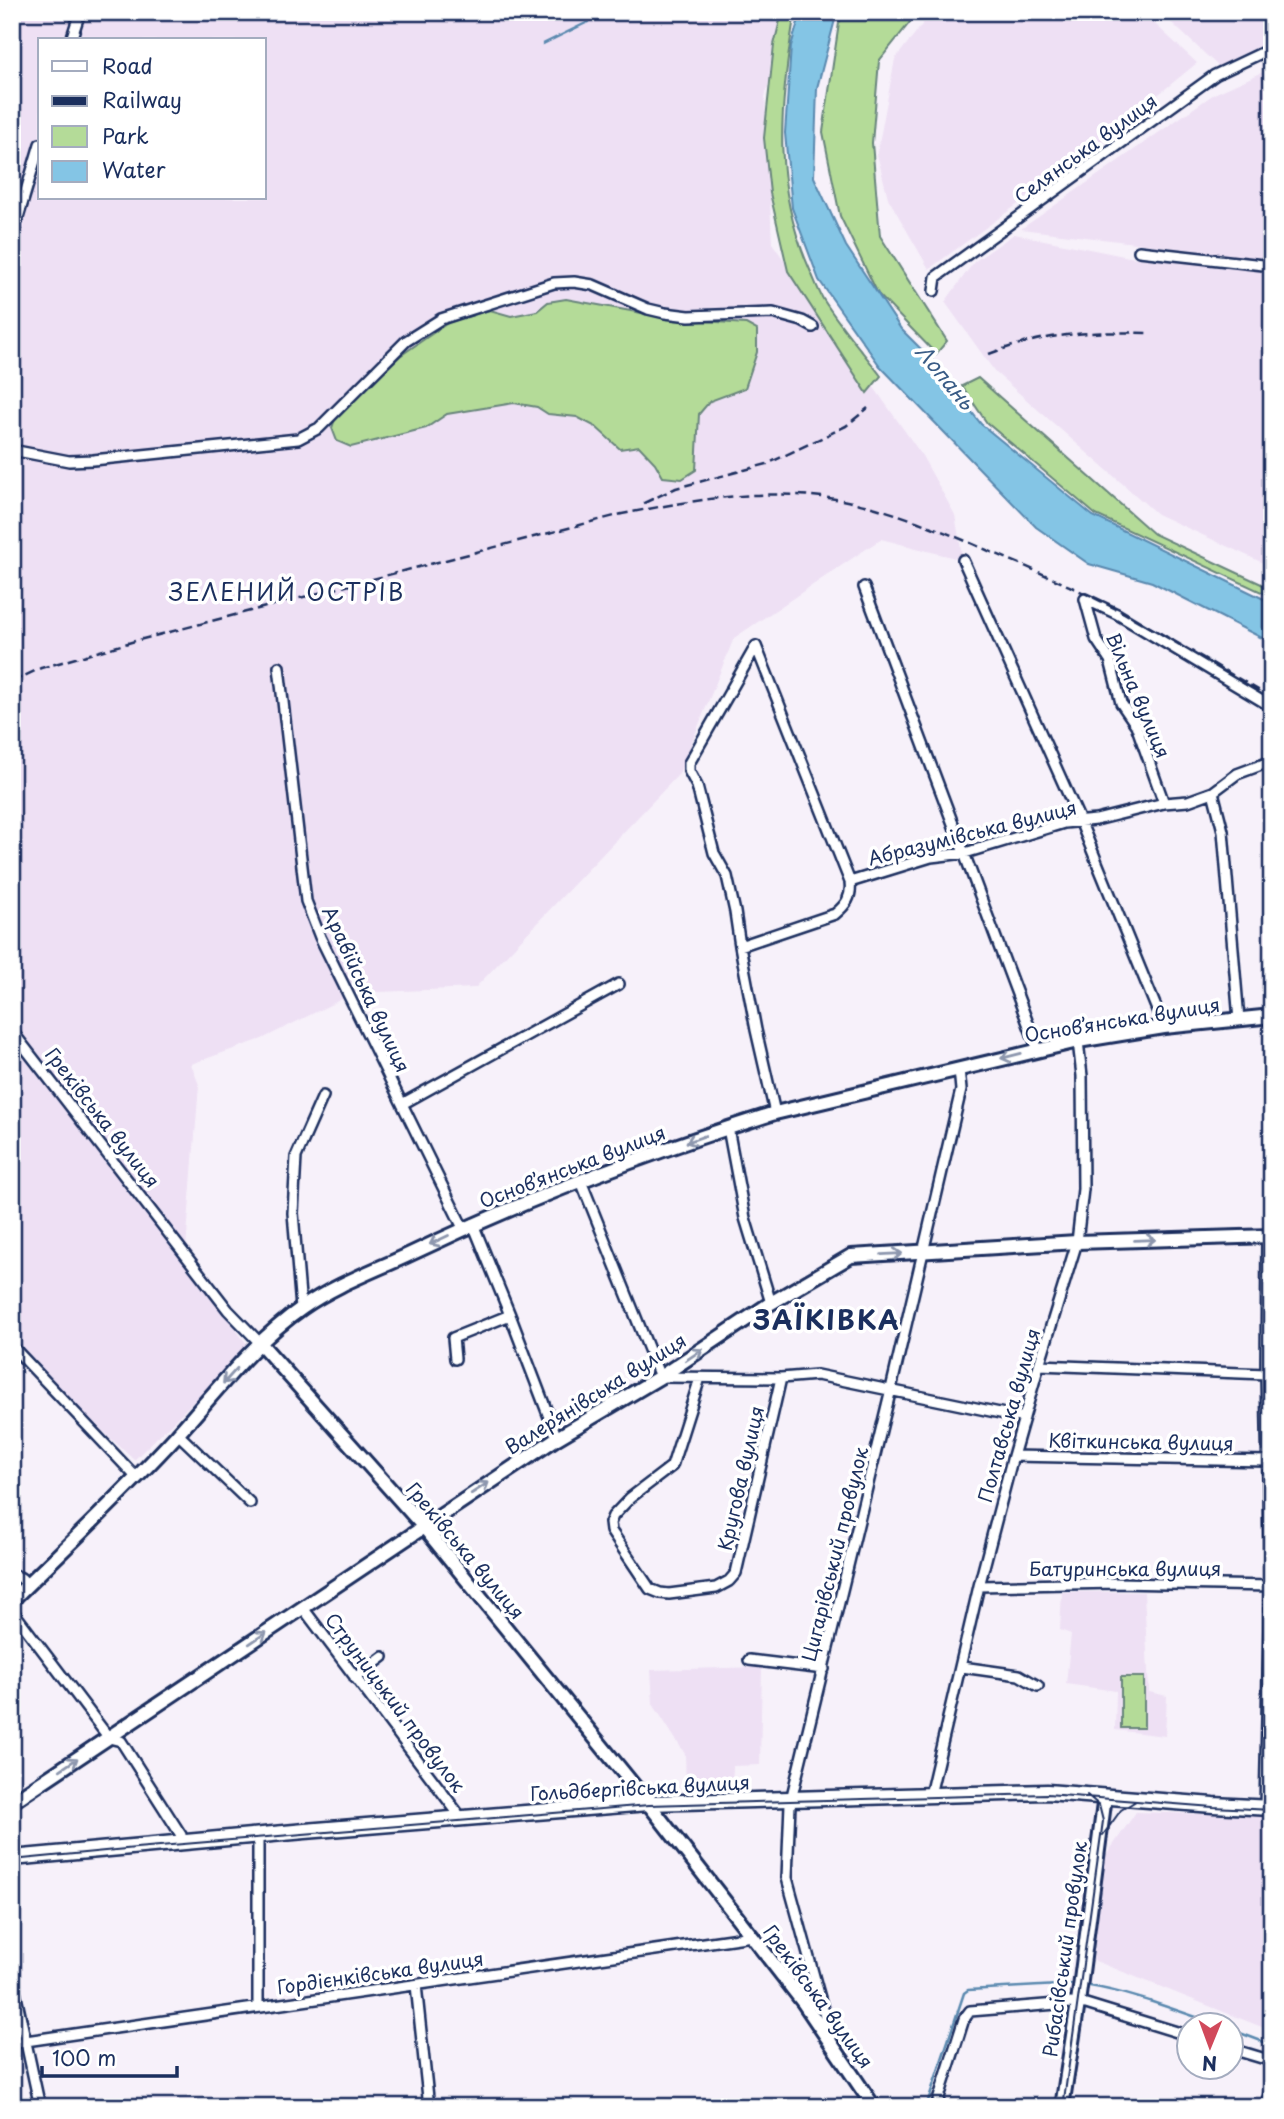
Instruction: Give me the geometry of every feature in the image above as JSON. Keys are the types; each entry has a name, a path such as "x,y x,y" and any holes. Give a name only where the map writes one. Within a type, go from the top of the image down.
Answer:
{"main road":[{"name":"Гольдбергівська вулиця","path":"12,1858 648,1803 1047,1792 1268,1808"}],"street":[{"path":"72,38 80,12"},
{"name":"Селянська вулиця","path":"934,291 936,277 1091,164 1215,75 1272,48"},
{"path":"12,238 38,151"},
{"path":"1139,251 1272,266"},
{"path":"12,450 55,459 81,461 298,439 319,428 406,341 423,329 440,319 554,283 593,285 665,313 689,316 773,313 813,327"},
{"path":"963,560 1081,823 1164,1027"},
{"path":"864,587 1038,1050"},
{"name":"Вільна вулиця","path":"1164,803 1136,724 1121,703 1110,660 1096,639 1085,599 1117,614 1272,707"},
{"path":"775,1113 727,876 714,853 698,786 689,771 689,763 756,646 850,882"},
{"name":"Аравійська вулиця","path":"279,667 306,901 320,937 402,1104 468,1226 510,1315 557,1438"},
{"name":"Абразумівська вулиця","path":"740,946 835,914 846,905 850,882 930,857 965,853 1064,823 1081,823 1164,803 1188,801 1213,792 1237,774 1272,761"},
{"path":"1213,792 1223,831 1239,1020"},
{"path":"402,1104 619,984"},
{"name":"Основ’янська вулиця","path":"12,1600 137,1478 260,1343 302,1308 326,1293 468,1226 582,1181 775,1113 1078,1041 1164,1027 1272,1016"},
{"name":"Греківська вулиця","path":"12,1031 228,1310 423,1526 648,1803 803,2002 874,2107"},
{"name":"Полтавська вулиця","path":"930,1795 1013,1455 1077,1242 1083,1189 1082,1076 1078,1041"},
{"name":"Цигарівський провулок","path":"834,2047 787,1878 791,1798 961,1090 959,1069"},
{"path":"302,1308 293,1213 296,1157 323,1096"},
{"path":"728,1128 745,1218 771,1303"},
{"path":"582,1181 660,1377"},
{"path":"1268,1808 1271,1586 1267,1461 1270,1413 1266,1374 1270,1236"},
{"name":"Валер’янівська вулиця","path":"12,1802 557,1438 660,1377 771,1303 851,1256 1077,1242 1270,1236"},
{"path":"455,1359 453,1338 510,1315"},
{"path":"12,1346 137,1478"},
{"path":"1039,1365 1266,1374"},
{"name":"Квіткинська вулиця","path":"660,1377 781,1378 817,1375 1024,1419"},
{"name":"Кругова вулиця","path":"699,1378 672,1466 630,1498 610,1523 611,1531 650,1589 660,1593 716,1588 729,1581 736,1573 781,1378"},
{"path":"178,1434 250,1503"},
{"name":"Квіткинська вулиця","path":"1013,1455 1267,1461"},
{"path":"12,1574 22,1578 28,1585"},
{"name":"Батуринська вулиця","path":"979,1586 1116,1583 1271,1586"},
{"name":"Струницький провулок","path":"303,1608 457,1812 458,1819"},
{"path":"12,1610 109,1738 121,1741 181,1835 182,1842"},
{"path":"355,1678 383,1657"},
{"path":"749,1660 824,1669"},
{"path":"961,1667 1020,1675 1038,1686"},
{"name":"Рибасівський провулок","path":"1062,2107 1105,1796"},
{"path":"258,1835 258,2007"},
{"name":"Гордієнківська вулиця","path":"12,2043 752,1936"},
{"path":"12,1978 40,2107"},
{"path":"416,1985 429,2107"},
{"path":"936,2107 964,2019 970,2011 1077,2003 1176,2032"},
{"path":"1246,2053 1272,2061"},
{"path":"1265,2107 1272,2085"}],"shaded area":[{"path":"12,12 788,12 765,97 772,243 921,454 955,515 963,560 881,539 734,638 679,774 475,988 354,993 262,1039 191,1064 199,1085 185,1261 249,1347 134,1460 12,1346"},
{"path":"932,12 1142,12 1197,63 1073,164 929,269 888,198 877,154 895,59"},
{"path":"1160,12 1272,12 1272,40 1218,66"},
{"path":"1272,68 1272,260 1021,229 1214,94"},
{"path":"1014,234 1129,257 1272,272 1272,567 1157,514 995,372 945,302 974,262"},
{"path":"1062,1592 1144,1592 1149,1692 1167,1696 1165,1736 1115,1730 1116,1691 1066,1684 1071,1634 1060,1630"},
{"path":"762,1667 760,1765 733,1766 732,1786 686,1787 685,1754 653,1704 651,1670"},
{"path":"1136,1812 1272,1816 1272,2031 1246,2021 1246,2010 1219,2010 1093,1960 1105,1857"}],"green space":[{"path":"782,12 797,12 788,56 782,118 782,148 790,208 798,239 823,299 881,376 867,393 788,271 770,193 764,138 774,45"},
{"path":"844,12 918,12 879,61 872,143 880,236 947,341 936,354 878,294 840,216 823,132 839,23"},
{"path":"566,299 674,319 746,324 757,330 757,352 745,388 710,401 699,414 696,470 682,479 663,477 655,463 639,446 620,449 596,427 577,417 548,414 537,407 514,403 447,414 426,428 351,447 337,441 332,428 336,416 400,356 449,322 490,310 511,316 537,311 548,302"},
{"path":"978,378 1154,534 1272,589 1272,597 1096,515 987,423 962,386"},
{"path":"1121,1677 1144,1677 1144,1728 1121,1728"}],"water":[{"path":"801,12 837,12 817,88 814,177 846,246 901,329 931,359 981,424 1093,516 1272,603 1272,643 1152,582 1089,564 1036,527 880,366 819,280 792,208 785,133 791,46"}],"waterway":[{"path":"543,44 588,22 590,12"},
{"path":"926,2107 964,1993 968,1990 1077,1984"},
{"path":"1084,1985 1134,1996 1176,2010"},
{"path":"1246,2035 1272,2045"}],"tram line":[{"path":"12,1860 649,1805 1047,1794 1272,1810"},
{"path":"1063,2107 1103,1821 1099,1805 1087,1795"},
{"path":"1103,1835 1121,1810 1136,1801"}],"railway":[{"path":"989,354 1029,342 1068,335 1149,333"},
{"path":"644,503 676,488 767,464 846,426 868,408"},
{"path":"12,682 41,668 135,641 622,514 697,501 772,494 844,500 907,518 949,534 1107,605 1272,698"}],"district":[{"name":"ЗЕЛЕНИЙ ОСТРІВ","path":"287,591"},
{"name":"ЗАЇКІВКА","path":"827,1319"}],"water label":[{"name":"Лопань","path":"946,376"}]}
